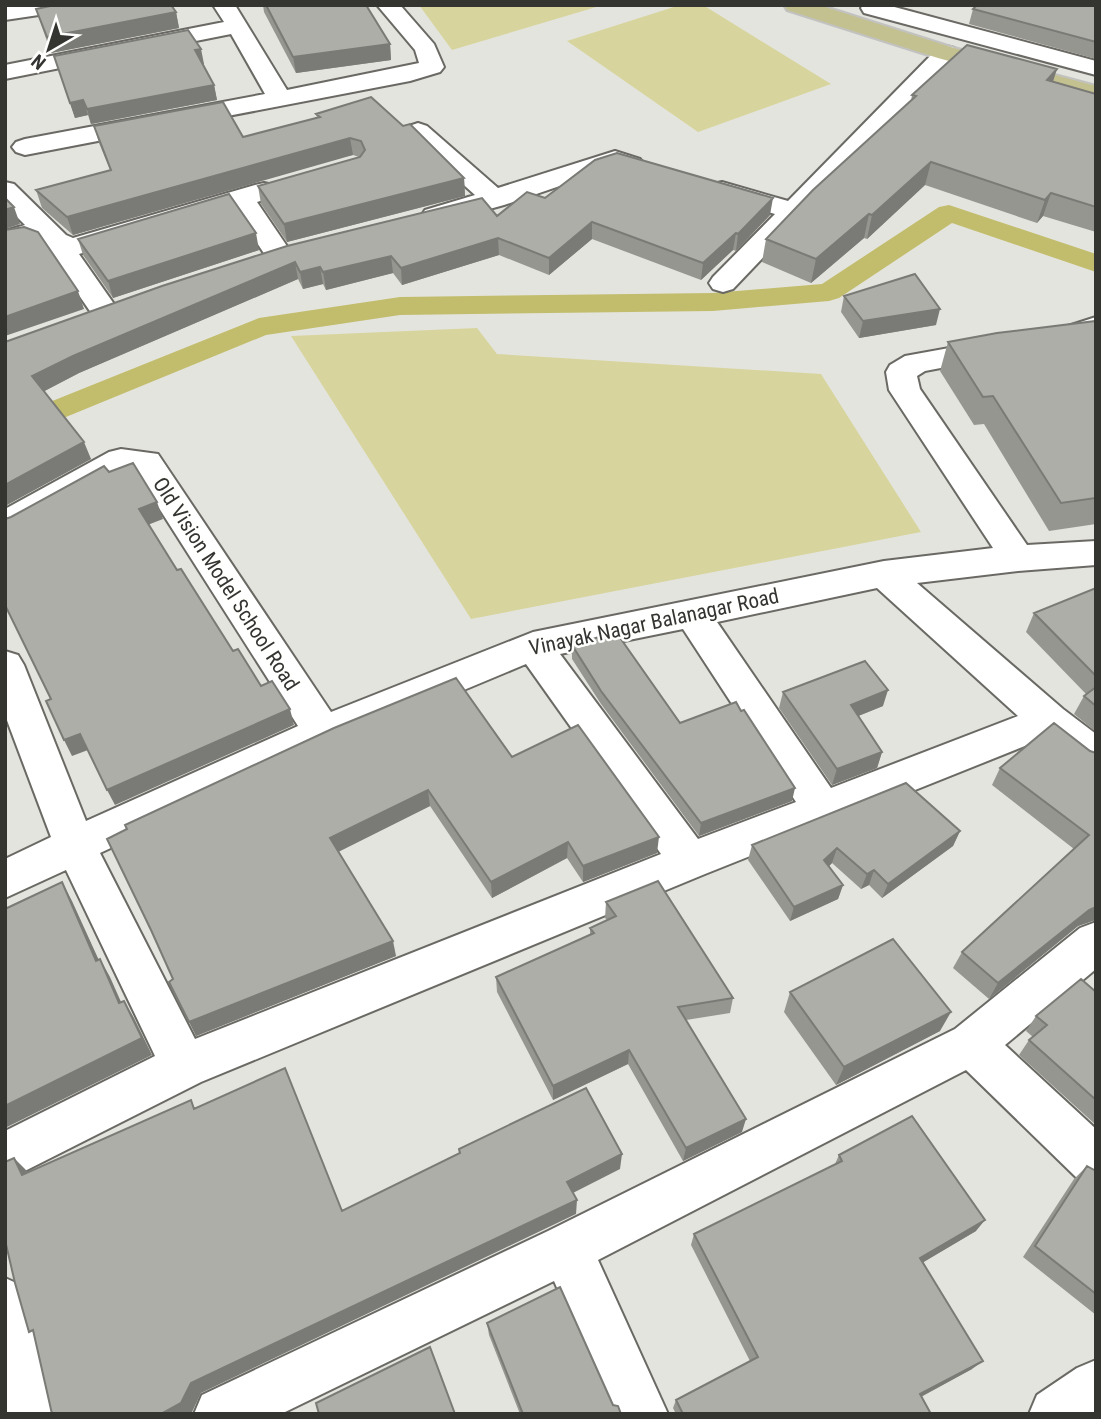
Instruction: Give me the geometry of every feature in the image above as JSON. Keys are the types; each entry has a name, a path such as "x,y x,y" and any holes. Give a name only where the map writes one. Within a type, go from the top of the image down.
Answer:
{"main road":[{"path":"795,5 946,54 1096,94"},
{"path":"836,5 876,9 1096,81"}],"street":[{"path":"5,13 59,5"},
{"path":"25,147 410,74 432,67 426,49 388,5"},
{"path":"876,9 1096,68"},
{"path":"5,72 231,11 279,98"},
{"path":"723,283 946,54"},
{"path":"418,131 495,199"},
{"path":"412,222 495,199 615,159 653,170"},
{"path":"5,240 32,232 72,247 290,184"},
{"path":"704,185 794,211"},
{"path":"5,191 59,244 106,314"},
{"path":"241,198 280,255"},
{"path":"1018,558 905,390 901,372 916,363 1071,335 1096,326"},
{"name":"Old Vision Model School Road","path":"5,524 121,460 146,462 323,732"},
{"name":"Vinayak Nagar Balanagar Road","path":"5,880 75,845 323,732 533,646 884,574 1018,558 1096,553"},
{"path":"884,574 1049,720 1096,756"},
{"path":"692,613 815,797"},
{"path":"533,646 690,861"},
{"path":"5,666 75,845 184,1066"},
{"path":"5,1157 184,1066 690,861 1049,720"},
{"path":"221,1414 566,1249 971,1044 1096,942"},
{"path":"971,1044 1096,1163"},
{"path":"566,1249 641,1414"},
{"path":"5,1304 32,1414"},
{"path":"1056,1414 1096,1387"}],"shaded area":[{"path":"419,5 603,5 452,50"},
{"path":"680,5 703,5 831,84 698,132 567,41"},
{"path":"477,328 497,354 821,374 921,532 471,619 291,336"}],"building":[{"path":"55,5 171,5 176,12 47,37 36,9"},
{"path":"266,5 366,5 390,44 293,57"},
{"path":"977,5 1096,5 1096,42 973,9"},
{"path":"188,30 201,49 195,50 214,85 87,109 83,100 70,103 54,56"},
{"path":"967,45 1057,69 1047,80 1096,94 1096,207 1051,193 1045,200 931,162 872,215 869,214 816,259 766,239 813,190 916,96 912,95"},
{"path":"371,97 403,126 410,124 464,178 284,224 258,186 360,157 365,150 361,141 350,138 67,217 36,190 111,170 94,126 223,102 243,137 320,117 316,114"},
{"path":"617,153 773,198 738,234 703,263 592,222 549,258 498,238 401,268 391,256 323,272 320,267 300,272 295,262 32,376 84,442 5,485 5,342 162,286 287,246 482,198 497,216 527,192 545,198 595,160"},
{"path":"229,194 256,233 108,281 78,239"},
{"path":"5,198 14,207 5,210"},
{"path":"24,227 38,232 78,291 5,317 5,230"},
{"path":"915,274 940,309 863,321 844,296"},
{"path":"1096,321 1096,498 1061,503 993,396 983,397 948,342"},
{"path":"133,463 157,502 139,509 177,570 181,569 233,651 238,649 261,686 272,681 290,709 107,790 80,734 64,740 46,701 51,699 5,605 5,519 104,466 109,472"},
{"path":"1096,588 1096,676 1034,613"},
{"path":"616,632 680,723 736,702 795,788 701,823 601,691 572,645"},
{"path":"865,661 888,690 851,705 882,752 837,769 783,692"},
{"path":"456,678 512,757 578,725 659,837 583,866 568,842 491,882 428,790 330,838 393,941 189,1022 169,982 173,979 107,839 127,829 125,825 334,728"},
{"path":"1096,687 1096,706 1084,696"},
{"path":"1054,723 1096,753 1096,907 998,983 962,952 1089,835 1000,768"},
{"path":"906,783 960,831 888,884 874,870 867,874 837,848 824,860 843,885 794,907 752,845"},
{"path":"658,881 733,998 678,1007 746,1119 686,1148 629,1050 553,1086 496,977 594,933 590,928 616,916 606,902"},
{"path":"62,882 96,961 100,959 119,1003 124,1001 142,1038 5,1106 5,909"},
{"path":"893,939 951,1012 844,1067 790,992"},
{"path":"1081,979 1096,992 1096,1100 1029,1040 1047,1025 1036,1016"},
{"path":"285,1068 342,1211 460,1153 459,1149 586,1088 622,1154 567,1182 577,1200 191,1383 181,1403 161,1414 52,1414 33,1330 29,1332 5,1240 5,1162 14,1158 22,1175 191,1100 194,1109"},
{"path":"912,1116 985,1220 920,1258 983,1361 920,1394 931,1414 683,1414 676,1400 758,1357 694,1234 842,1161 839,1155"},
{"path":"1087,1166 1096,1171 1096,1294 1035,1246"},
{"path":"560,1287 613,1405 618,1406 621,1414 523,1414 487,1323"},
{"path":"430,1347 455,1414 319,1414 316,1403"}],"waterway":[{"path":"5,432 259,327 400,306 713,302 829,292 949,213 1096,264"}]}
